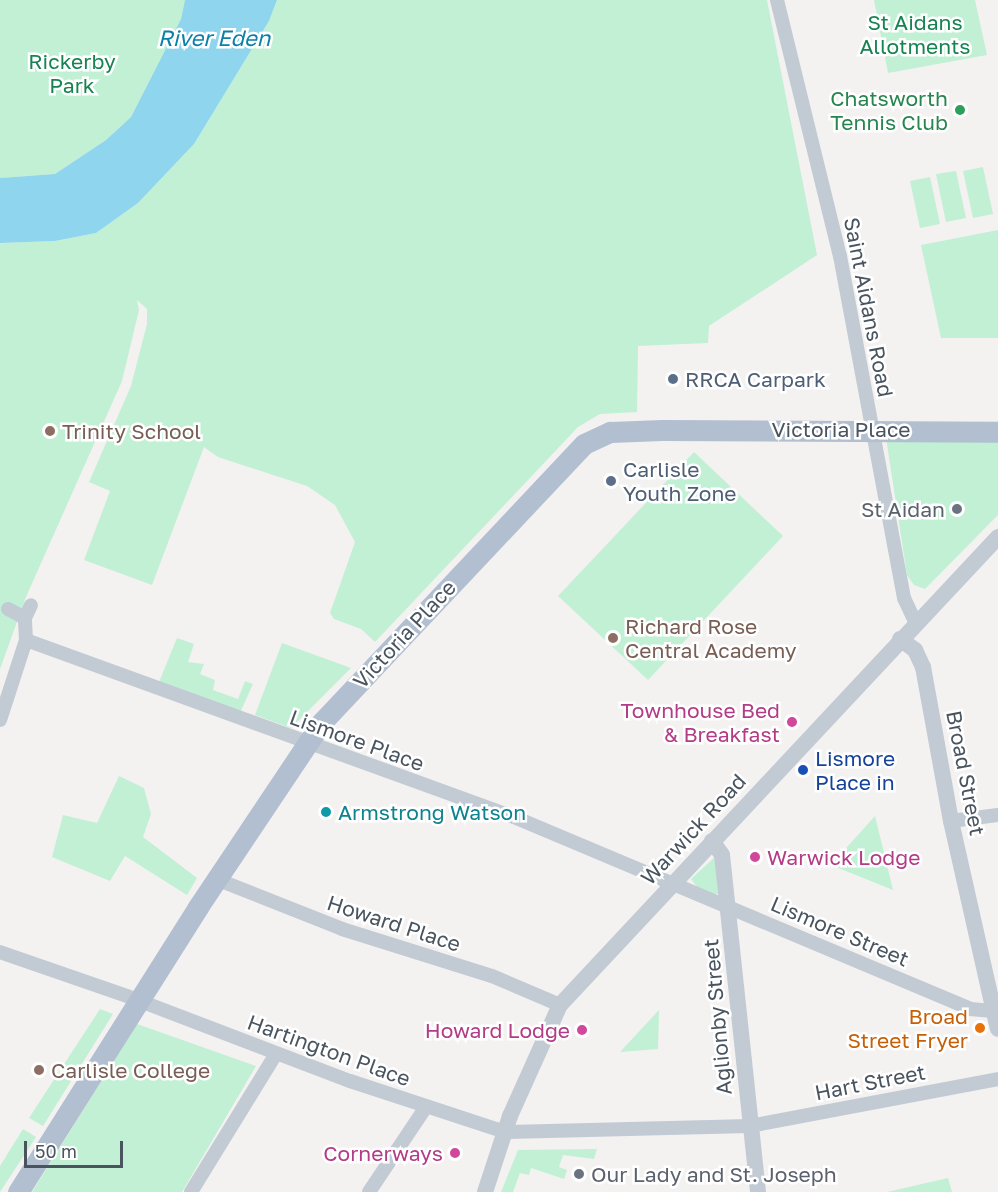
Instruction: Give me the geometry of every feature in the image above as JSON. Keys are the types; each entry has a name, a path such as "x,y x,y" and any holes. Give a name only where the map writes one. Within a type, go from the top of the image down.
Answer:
{"main road":[{"name":"Victoria Place","path":"18,1192 141,1001 216,879 307,743 435,600 584,444 597,435 672,430 871,429 998,432"}],"street":[{"name":"Saint Aidans Road","path":"777,0 840,256 904,598 915,622"},
{"name":"Warwick Road","path":"485,1192 505,1132 560,1005 915,622 998,537"},
{"path":"0,720 26,639 28,612 9,609"},
{"name":"Lismore Place","path":"26,639 514,817 671,884"},
{"name":"Broad Street","path":"900,639 915,650 923,667 951,821 997,1022"},
{"path":"951,821 998,814"},
{"name":"Aglionby Street","path":"712,841 722,855 758,1192"},
{"name":"Howard Place","path":"216,879 342,929 492,976 560,1005"},
{"name":"Lismore Street","path":"671,884 729,910 792,932 997,1022"},
{"name":"Hartington Place","path":"0,952 141,1001 276,1054 426,1107 505,1132"},
{"path":"191,1192 276,1054"},
{"name":"Hart Street","path":"505,1132 750,1126 998,1079"},
{"path":"369,1192 426,1107"}],"green space":[{"name":"Rickerby Park","path":"0,0 185,0 181,19 131,117 106,140 55,174 0,178"},
{"path":"277,0 767,0 817,255 709,326 708,343 638,346 637,412 600,414 578,427 375,642 361,629 334,619 330,613 355,542 335,505 307,486 218,457 204,447 152,585 84,560 110,491 89,482 131,386 147,324 147,309 137,300 139,310 122,381 26,597 0,669 0,243 55,241 96,233 138,203 194,144 269,21"},
{"name":"St Aidans Allotments","path":"874,0 975,0 987,55 888,73"},
{"path":"983,167 993,214 973,218 963,171"},
{"path":"956,171 966,218 946,222 936,174"},
{"path":"930,177 940,224 920,228 910,181"},
{"path":"998,230 998,338 941,338 921,245"},
{"path":"886,438 998,439 998,515 925,589 914,585 907,575"},
{"path":"694,452 783,536 648,680 558,596"},
{"path":"177,638 194,644 188,662 204,664 200,674 215,680 213,690 238,699 245,681 253,684 240,713 159,682"},
{"path":"282,643 351,668 291,728 255,715"},
{"path":"119,776 144,788 151,814 143,837 197,878 187,895 125,856 110,881 52,857 63,815 97,823"},
{"path":"875,816 893,890 831,865"},
{"path":"716,856 718,894 714,894 697,887 691,879"},
{"path":"100,1009 113,1014 43,1126 29,1118"},
{"path":"659,1010 658,1049 620,1052"},
{"path":"137,1024 256,1066 182,1192 32,1192"},
{"path":"23,1129 36,1137 0,1192 0,1166"},
{"path":"597,1149 594,1159 563,1155 559,1167 567,1170 564,1179 531,1168 529,1175 520,1173 513,1192 501,1192 518,1150"},
{"path":"948,1178 952,1192 887,1192"}],"water":[{"name":"River Eden","path":"185,0 277,0 269,21 194,144 138,203 96,233 55,241 0,243 0,178 55,174 106,140 131,117 181,19"}],"place":[{"name":"Chatsworth Tennis Club","path":"960,110"},
{"name":"RRCA Carpark","path":"673,379"},
{"name":"Trinity School","path":"50,431"},
{"name":"Carlisle Youth Zone","path":"611,481"},
{"name":"St Aidan","path":"957,509"},
{"name":"Richard Rose Central Academy","path":"613,638"},
{"name":"Townhouse Bed & Breakfast","path":"792,722"},
{"name":"Lismore Place in","path":"803,770"},
{"name":"Armstrong Watson","path":"326,812"},
{"name":"Warwick Lodge","path":"755,857"},
{"name":"Broad Street Fryer","path":"980,1028"},
{"name":"Howard Lodge","path":"582,1030"},
{"name":"Carlisle College","path":"39,1070"},
{"name":"Cornerways","path":"455,1153"},
{"name":"Our Lady and St. Joseph","path":"579,1174"}]}
